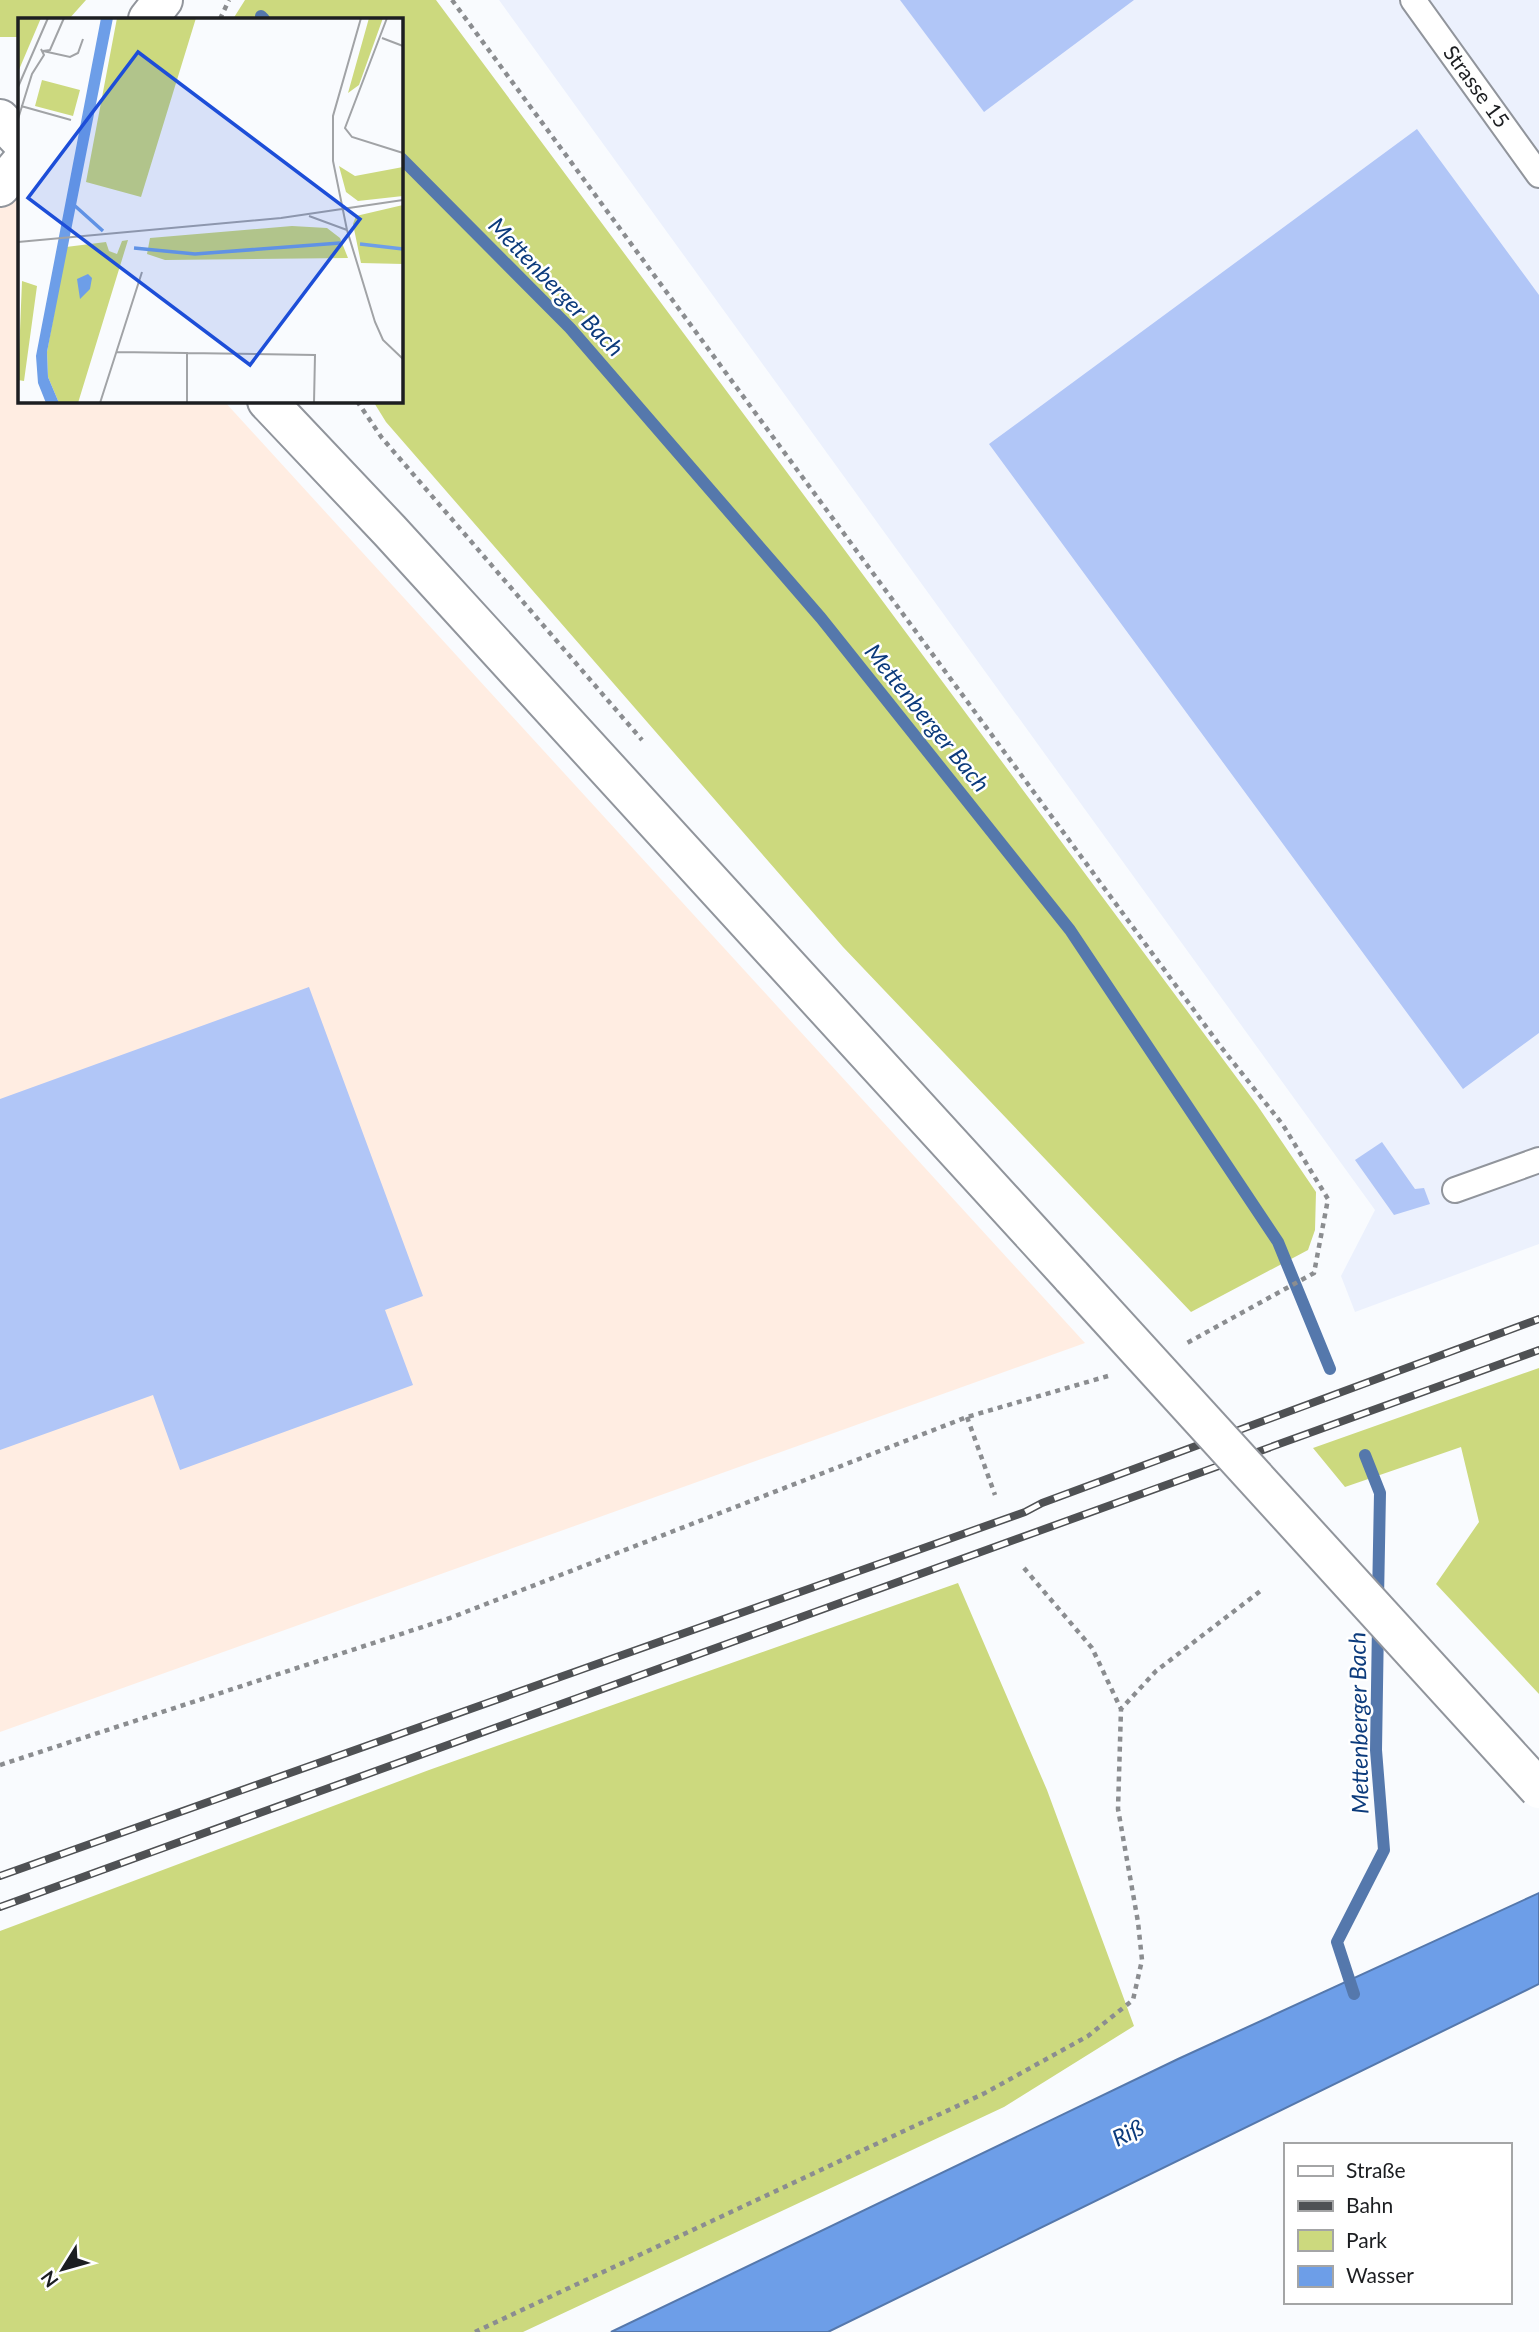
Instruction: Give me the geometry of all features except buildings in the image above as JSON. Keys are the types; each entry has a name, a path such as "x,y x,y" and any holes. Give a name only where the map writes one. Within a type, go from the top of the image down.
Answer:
{"main road":[{"path":"149,18 163,0"},
{"path":"0,120 18,138"},
{"path":"0,187 18,166"},
{"path":"268,402 390,531 1539,1789"}],"lane":[{"name":"Strasse 15","path":"1413,0 1539,175"},
{"path":"1455,1190 1539,1160"}],"path":[{"path":"220,18 229,0"},
{"path":"452,0 1221,1047 1283,1125 1328,1199 1314,1273 1277,1294"},
{"path":"358,402 382,438 649,749"},
{"path":"0,1765 450,1618 967,1417 995,1495"},
{"path":"475,2332 985,2093 1088,2036 1133,2000 1142,1960 1118,1809 1121,1709 1092,1648 1024,1569"},
{"path":"1121,1709 1156,1671 1263,1589"}],"shaded area":[{"path":"499,0 1539,0 1539,1244 1355,1312 1341,1276 1375,1210"},
{"path":"0,159 18,176 18,402 225,402 1085,1343 0,1732"}],"green space":[{"path":"0,0 86,0 70,18 18,18 18,37 0,37"},
{"path":"245,0 436,0 1257,1105 1316,1192 1315,1230 1308,1250 1191,1312 843,947 386,422 374,402 402,402 402,18 234,18"},
{"path":"1539,1368 1539,1694 1436,1584 1479,1522 1461,1447 1345,1487 1313,1448"},
{"path":"958,1583 1047,1790 1134,2026 1004,2107 523,2332 0,2332 0,1931 429,1770"}],"water":[{"name":"Riß","path":"1539,1893 1539,1984 828,2332 611,2332 1178,2059"}],"waterway":[{"name":"Mettenberger Bach","path":"402,159 570,328 821,618 1070,930 1278,1242 1330,1369"},
{"name":"Mettenberger Bach","path":"1365,1455 1380,1493 1378,1599"},
{"name":"Mettenberger Bach","path":"1354,1994 1337,1942 1384,1850 1376,1750 1378,1624"}],"railway":[{"path":"0,1876 1025,1512 1042,1503 1539,1319"},
{"path":"0,1907 1539,1350"}]}
